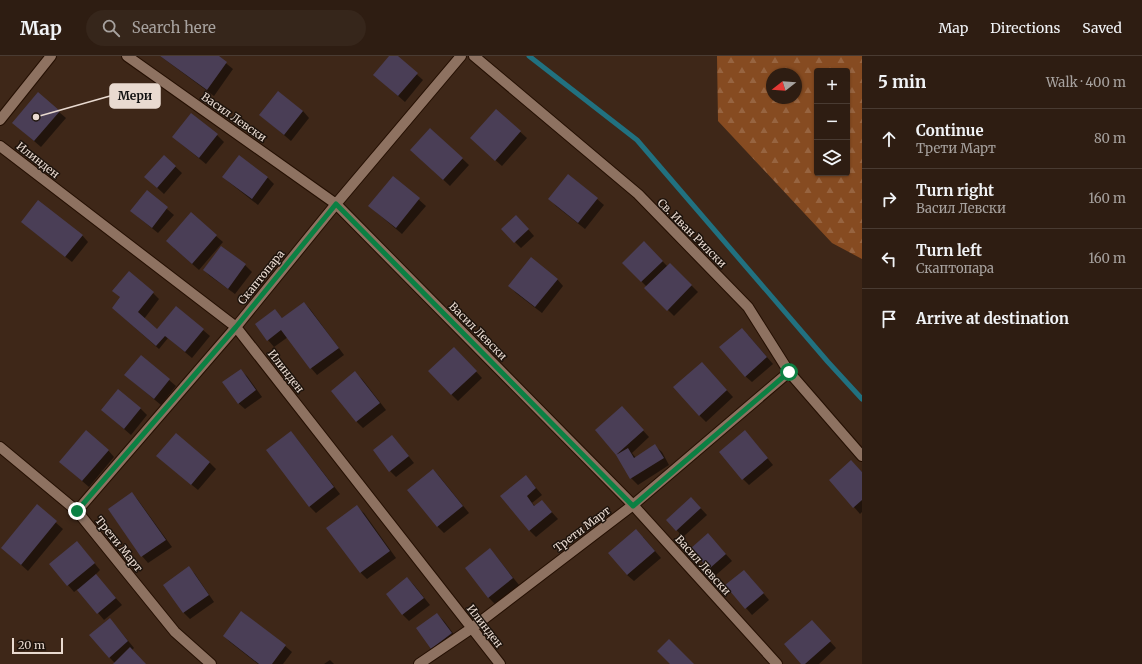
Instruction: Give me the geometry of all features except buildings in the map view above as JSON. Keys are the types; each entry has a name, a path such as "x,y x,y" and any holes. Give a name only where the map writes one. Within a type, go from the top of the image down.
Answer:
{"street":[{"path":"0,120 51,56"},
{"name":"Васил Левски","path":"127,56 336,204 633,506 777,664"},
{"name":"Скаптопара","path":"77,511 236,327 336,204 461,56"},
{"name":"Св. Иван Рилски","path":"474,56 638,194 748,307 789,372 862,456"},
{"name":"Илинден","path":"0,146 236,327 500,664"},
{"name":"Трети Март","path":"419,664 472,628 633,506 789,372"},
{"name":"Трети Март","path":"0,447 77,511 175,632 211,664"}],"green space":[{"path":"717,56 862,56 862,259 832,243 718,121"}],"waterway":[{"path":"529,56 637,140 828,362 862,399"}],"place":[{"name":"Мери","path":"36,117"}],"route":[{"path":"77,511 236,327 336,204 633,506 789,372"}]}
